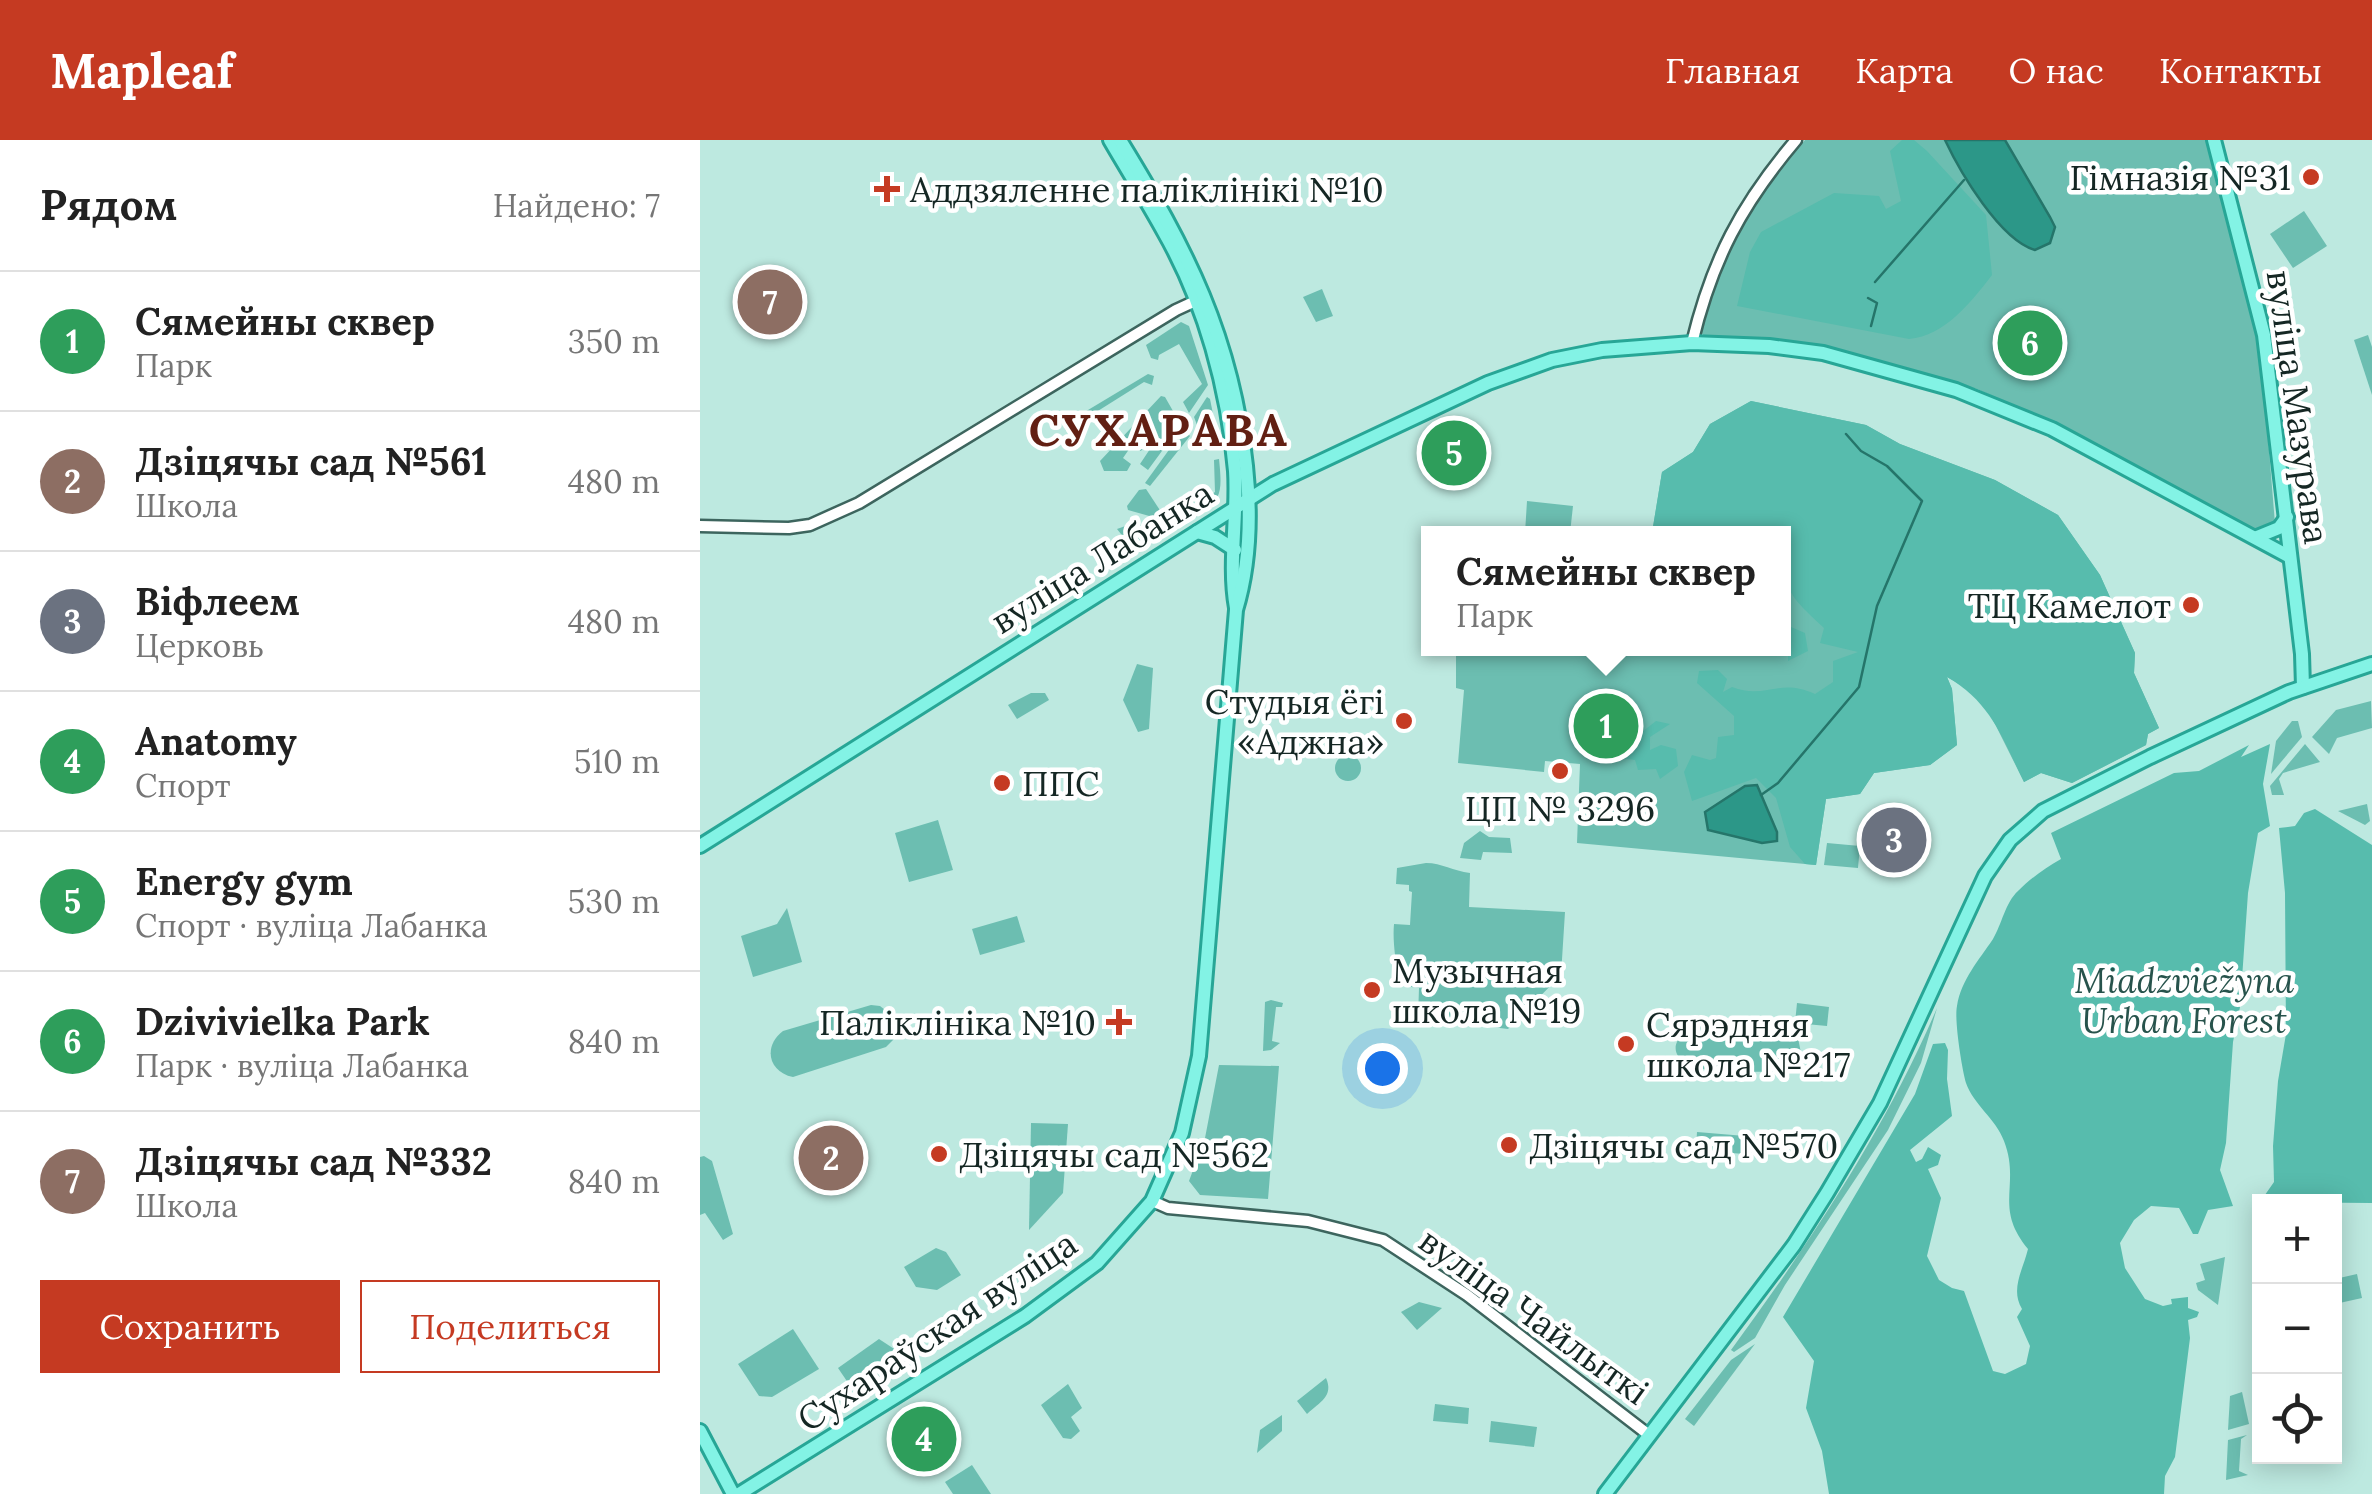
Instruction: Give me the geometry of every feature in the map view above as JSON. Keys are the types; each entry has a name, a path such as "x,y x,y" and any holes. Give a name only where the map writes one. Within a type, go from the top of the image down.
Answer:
{"main road":[{"name":"Сухараўская вуліца","path":"1110,140 1200,299 1223,390 1237,507 1233,592 1236,610"},
{"name":"Сухараўская вуліца","path":"736,1494 1025,1316 1084,1275 1152,1200 1182,1133 1198,1056 1236,610 1242,592 1250,498 1235,387 1173,229 1120,140"},
{"name":"вуліца Мазурава","path":"2214,140 2264,335 2304,686"},
{"name":"вуліца Лабанка","path":"700,846 1273,484 1420,413 1552,360 1602,350 1692,343 1823,352 1956,390 2052,429 2290,557"},
{"path":"1246,468 1259,482 1273,484"},
{"path":"2257,537 2280,528 2287,518"},
{"path":"1197,532 1235,550"},
{"path":"1605,1494 1794,1245 1827,1193 1880,1104 1985,876 2010,840 2043,811 2304,686 2372,664"},
{"path":"700,1431 736,1494"}],"street":[{"path":"1692,343 1718,256 1730,230 1796,140"},
{"path":"700,526 789,528 810,524 859,503 1200,299"},
{"name":"вуліца Чайлыткі","path":"1152,1200 1168,1208 1308,1221 1383,1240 1466,1295 1649,1435"}],"shaded area":[{"path":"1805,140 2206,140 2260,339 2276,536 2268,539 2059,426 1977,389 1826,347 1703,335 1700,331 1728,246 1769,183"},
{"path":"1945,140 2005,140 2055,227 2050,243 2035,250 2008,233 1971,186"},
{"path":"2304,211 2327,246 2293,268 2270,234"},
{"path":"1322,289 1333,316 1316,322 1303,297"},
{"path":"1181,322 1189,326 1208,385 1189,413 1183,402 1202,384 1179,344 1159,355 1158,360 1151,358 1146,345"},
{"path":"2368,335 2372,347 2372,395 2354,340"},
{"path":"1148,374 1154,376 1152,385 1144,382 1066,431 1063,425"},
{"path":"1161,396 1181,425 1148,470 1140,464 1150,449 1144,446 1141,451 1132,445 1123,458 1131,464 1127,471 1104,471 1100,461"},
{"path":"1207,397 1215,424 1197,425 1194,417"},
{"path":"1751,401 1866,425 1900,444 1995,480 2058,515 2100,575 2135,653 2134,673 2159,728 2148,734 2146,745 2072,783 2041,773 2024,782 1990,714 1974,693 1947,677 1952,689 1957,745 1930,765 1874,773 1860,794 1826,799 1816,865 1577,843 1580,764 1545,761 1544,772 1458,763 1464,690 1456,688 1456,656 1791,656 1791,526 1653,526 1662,472 1693,452 1710,424"},
{"path":"1184,429 1190,436 1150,486 1145,483"},
{"path":"1219,459 1220,490 1214,503 1189,522 1185,517 1171,522 1215,492 1214,460"},
{"path":"1146,489 1167,521 1128,510 1139,490"},
{"path":"1527,501 1573,506 1571,526 1525,526"},
{"path":"1131,524 1148,532 1146,540 1132,548 1117,529"},
{"path":"1137,664 1153,668 1149,729 1138,732 1123,700"},
{"path":"1031,693 1045,693 1049,700 1017,719 1008,705"},
{"path":"2371,701 2372,728 2337,738 2329,754 2312,737 2336,710"},
{"path":"2292,721 2298,721 2302,737 2271,774 2276,741"},
{"path":"2305,744 2320,762 2283,773 2279,779 2284,795 2272,795 2270,786"},
{"path":"1348,755 1357,759 1361,768 1357,777 1348,781 1339,777 1335,768 1339,759"},
{"path":"1757,785 1777,832 1777,841 1762,843 1708,830 1705,812 1745,786"},
{"path":"2367,804 2370,821 2365,825 2338,811"},
{"path":"938,820 953,870 909,882 895,833"},
{"path":"1480,831 1489,837 1510,838 1512,853 1483,852 1481,860 1460,858 1464,843"},
{"path":"1827,843 1860,846 1858,868 1824,865"},
{"path":"1426,863 1470,873 1469,907 1565,912 1561,975 1508,1029 1418,1018 1419,988 1396,985 1394,924 1410,925 1412,892 1409,885 1396,884 1397,868"},
{"path":"787,908 802,962 753,977 741,936 777,924"},
{"path":"1017,916 1025,942 980,955 972,929"},
{"path":"1265,1002 1283,1003 1276,1007 1272,1041 1280,1043 1263,1051"},
{"path":"1797,1003 1829,1007 1827,1026 1795,1023"},
{"path":"871,1005 880,1006 894,1017 895,1038 886,1047 793,1077 774,1064 771,1051 783,1031"},
{"path":"1937,1008 1921,1063 1888,1130 1785,1285 1755,1338 1734,1352 1731,1350 1817,1227 1869,1142"},
{"path":"1699,1025 1786,1031 1798,1038 1802,1058 1795,1068 1784,1072 1696,1067 1680,1059 1676,1047 1681,1036"},
{"path":"1219,1065 1279,1066 1268,1199 1200,1195 1189,1181 1205,1138"},
{"path":"1031,1123 1068,1124 1063,1193 1029,1230"},
{"path":"1697,1132 1745,1136 1744,1154 1696,1150"},
{"path":"700,1157 712,1161 733,1234 723,1240 705,1213 700,1215"},
{"path":"936,1248 946,1252 961,1275 937,1290 916,1287 904,1267"},
{"path":"2225,1257 2218,1305 2198,1290 2196,1283 2205,1280 2200,1264"},
{"path":"2357,1274 2362,1298 2342,1302 2342,1277"},
{"path":"1419,1302 1442,1308 1417,1330 1401,1312"},
{"path":"793,1329 819,1369 772,1397 759,1396 738,1364"},
{"path":"879,1339 911,1360 857,1396 838,1368"},
{"path":"1755,1344 1694,1426 1685,1419 1731,1360"},
{"path":"1326,1378 1327,1394 1307,1414 1297,1401"},
{"path":"1068,1384 1082,1408 1071,1417 1080,1431 1071,1439 1063,1438 1041,1405"},
{"path":"2242,1392 2249,1424 2228,1430 2230,1396"},
{"path":"1435,1404 1469,1408 1468,1424 1433,1421"},
{"path":"1282,1415 1282,1431 1257,1453 1260,1430"},
{"path":"1491,1421 1537,1427 1534,1447 1489,1442"},
{"path":"2247,1435 2241,1439 2239,1471 2248,1475 2226,1480 2228,1440"},
{"path":"972,1465 991,1494 953,1494 945,1482"}],"green space":[{"path":"1902,140 1914,140 1927,151 1986,215 1992,275 1966,306 1934,332 1909,339 1737,306 1750,252 1761,232 1834,193 1879,196 1886,209 1901,201 1890,151"},
{"path":"1751,401 1866,425 1900,444 1995,480 2058,515 2100,575 2135,653 2134,673 2159,728 2148,734 2146,745 2072,783 2041,773 2024,782 1985,710 1947,677 1952,689 1957,745 1930,765 1874,773 1860,794 1826,799 1816,865 1805,864 1790,847 1776,798 1756,778 1692,801 1684,772 1692,755 1716,758 1718,737 1734,735 1734,716 1697,683 1699,671 1718,670 1727,679 1723,692 1732,687 1754,691 1792,688 1815,694 1833,682 1833,661 1858,652 1820,643 1824,628 1793,596 1791,526 1653,526 1662,472 1693,452 1710,424"},
{"path":"1791,627 1805,633 1808,651 1788,661"},
{"path":"1656,721 1670,724 1650,737 1650,750 1661,745 1676,749 1678,766 1660,779 1656,769 1638,770 1635,760 1620,758 1625,745 1638,743 1642,732"},
{"name":"Miadzviežyna Urban Forest","path":"2270,744 2263,784 2270,826 2258,833 2248,893 2240,1007 2220,1170 2233,1206 2208,1210 2198,1234 2193,1234 2179,1208 2151,1206 2134,1220 2120,1243 2125,1268 2145,1299 2163,1306 2172,1304 2171,1299 2188,1297 2188,1308 2199,1312 2188,1320 2190,1338 2175,1457 2165,1476 2164,1494 1829,1494 1822,1451 1806,1408 1814,1361 1783,1317 1915,1094 1933,1044 1945,1043 1948,1050 1952,1116 1910,1150 1916,1162 1928,1147 1941,1155 1938,1165 1928,1169 1941,1198 1927,1256 1939,1280 1964,1291 1993,1371 2005,1374 2026,1364 2030,1346 2017,1317 2022,1309 2017,1294 2028,1249 2012,1221 2004,1141 1966,1083 1957,1022 1962,988 1993,939 2010,901 2028,882 2061,859 2051,833 2174,773 2199,771 2249,745 2241,757"},
{"path":"2315,809 2372,845 2372,1203 2342,1203 2342,1194 2266,1194 2274,1182 2278,1081 2286,1034 2285,893 2279,828 2295,826 2304,813"}],"waterway":[{"path":"1875,282 1964,180"},
{"path":"1868,298 1877,303 1871,326"},
{"path":"1761,795 1778,783 1859,687 1877,606 1922,501 1887,466 1861,451 1846,434"}],"place":[{"name":"Гімназія №31","path":"2311,177"},
{"name":"Аддзяленне паліклінікі №10","path":"887,189"},
{"name":"Дзіцячы сад №332","path":"770,302"},
{"name":"Dzivivielka Park","path":"2030,343"},
{"name":"Energy gym","path":"1454,453"},
{"name":"ТЦ Камелот","path":"2191,605"},
{"name":"Студыя ёгі «Аджна»","path":"1404,721"},
{"name":"Сямейны сквер","path":"1606,726"},
{"name":"ЦП № 3296","path":"1560,771"},
{"name":"ППС","path":"1002,783"},
{"name":"Віфлеем","path":"1894,840"},
{"name":"Музычная школа №19","path":"1372,990"},
{"name":"Паліклініка №10","path":"1119,1022"},
{"name":"Сярэдняя школа №217","path":"1626,1044"},
{"name":"Дзіцячы сад №570","path":"1509,1145"},
{"name":"Дзіцячы сад №562","path":"939,1154"},
{"name":"Дзіцячы сад №561","path":"831,1158"},
{"name":"Anatomy","path":"924,1439"}],"district":[{"name":"СУХАРАВА","path":"1159,429"}]}
